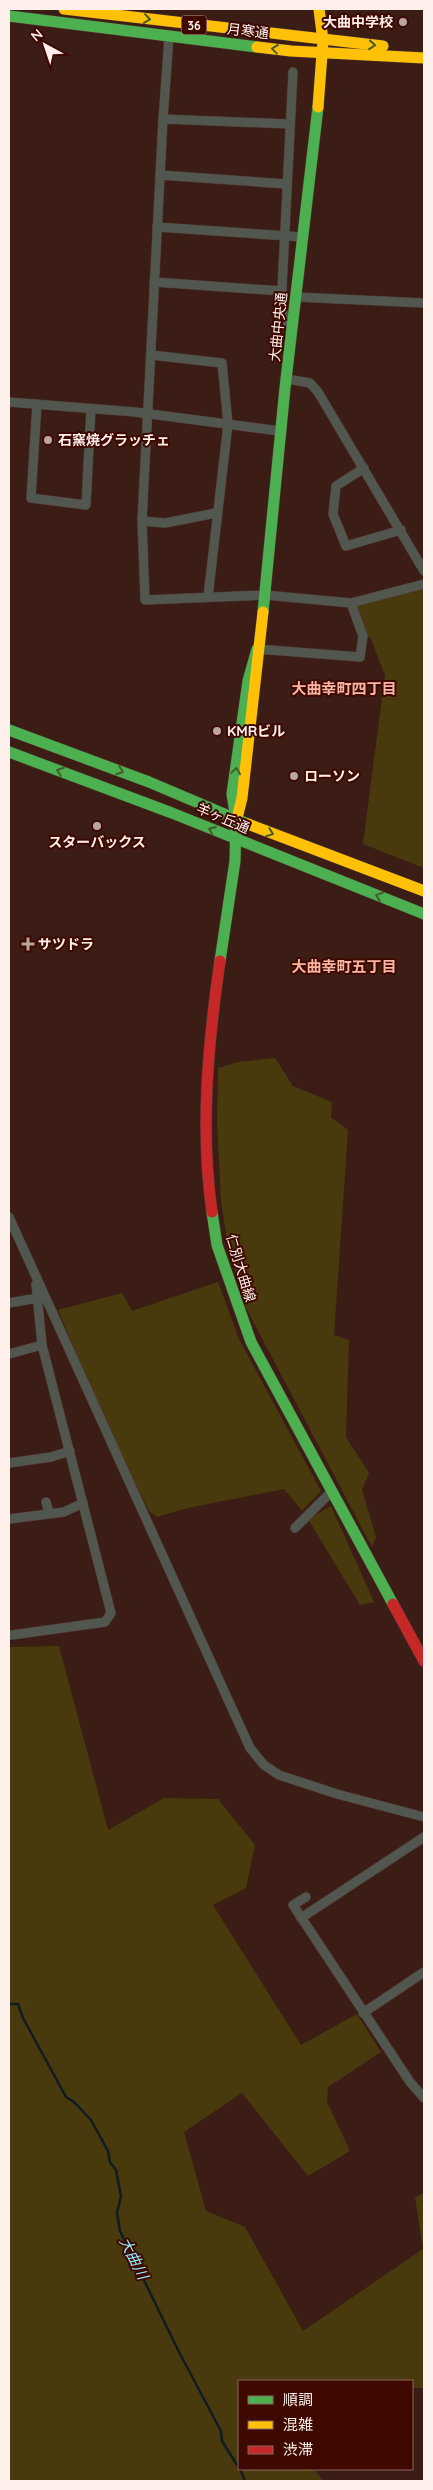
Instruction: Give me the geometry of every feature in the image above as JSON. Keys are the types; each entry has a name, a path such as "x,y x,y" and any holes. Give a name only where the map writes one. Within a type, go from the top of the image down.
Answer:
{"main road":[{"name":"月寒通","path":"64,9 323,41 424,48"},
{"name":"大曲中央通","path":"236,840 236,819 232,794 248,681 257,649 265,595 280,431 293,332 323,53 319,9"},
{"name":"月寒通","path":"9,16 169,37 323,53 424,58"},
{"name":"羊ヶ丘通","path":"9,730 149,782 236,819 424,891"},
{"name":"羊ヶ丘通","path":"9,752 172,813 424,914"},
{"name":"仁別大曲線","path":"236,840 235,861 217,984 206,1099 207,1175 216,1245 239,1312 252,1342 331,1492 424,1661"}],"street":[{"path":"169,37 162,119 142,521 145,600 265,595 351,603 424,584"},
{"path":"293,72 281,308 293,332"},
{"path":"162,119 290,124"},
{"path":"160,175 286,184"},
{"path":"157,227 303,237"},
{"path":"154,282 282,291"},
{"path":"296,296 424,302"},
{"path":"151,355 222,363 228,424 216,513 208,597"},
{"path":"287,379 310,383 318,392 424,571"},
{"path":"9,402 148,414 280,431"},
{"path":"37,404 31,498 86,505 91,408"},
{"path":"364,468 336,486 333,514 346,546 401,530"},
{"path":"142,521 166,523 216,513"},
{"path":"257,649 360,657 363,636 351,603"},
{"path":"10,1223 36,1275 250,1748 264,1765 279,1775 337,1794 424,1817"},
{"path":"12,1635 105,1622 111,1613 42,1345 36,1275"},
{"path":"9,1303 38,1298"},
{"path":"9,1354 42,1345"},
{"path":"9,1463 44,1458 70,1451"},
{"path":"295,1528 331,1492"},
{"path":"46,1502 48,1513"},
{"path":"9,1520 73,1510 83,1503"},
{"path":"301,1918 424,1837"},
{"path":"306,1897 293,1905 363,2013 410,2082 424,2098"},
{"path":"363,2013 424,1972"}],"shaded area":[{"path":"424,584 424,868 363,844 385,675 370,637 363,636 351,603"},
{"path":"275,1058 293,1086 332,1102 331,1117 348,1130 334,1335 349,1340 346,1437 369,1473 362,1490 376,1537 372,1547 246,1308 228,1247 221,1201 217,1122 218,1068 238,1062"},
{"path":"218,1282 239,1339 321,1491 302,1511 284,1489 188,1508 157,1517 149,1511 109,1431 58,1310 122,1293 132,1311"},
{"path":"331,1506 374,1602 360,1605 308,1519"},
{"path":"59,1646 108,1830 164,1798 218,1799 255,1845 246,1888 213,1905 301,2045 357,2014 381,2052 328,2087 327,2102 350,2151 308,2176 242,2093 184,2132 206,2211 245,2227 303,2331 423,2249 415,2197 424,2193 424,2388 413,2388 413,2380 238,2380 238,2470 315,2470 323,2481 9,2481 9,1647"}],"waterway":[{"name":"大曲川","path":"9,2004 18,2004 23,2018 66,2097 74,2102 91,2120 108,2151 110,2162 116,2170 121,2196 117,2213 120,2231 179,2352 221,2431 222,2441 238,2466"},
{"name":"大曲川","path":"240,2470 245,2481"}],"traffic: fast":[{"path":"9,16 257,47"},
{"path":"263,612 285,388 318,107"},
{"path":"220,961 235,861 236,819 232,794 248,681 257,649"},
{"path":"9,730 149,782 248,824"},
{"path":"9,752 172,813 424,914"},
{"path":"212,1212 217,1245 251,1342 393,1604"}],"traffic: slow":[{"path":"64,9 383,46"},
{"path":"318,107 323,41 319,9"},
{"path":"257,47 291,51 424,58"},
{"path":"238,814 242,798 263,612"},
{"path":"248,824 424,891"}],"traffic: jam":[{"path":"212,1212 208,1181 206,1118 209,1055 220,961"},
{"path":"393,1604 424,1661"}],"place":[{"name":"大曲中学校","path":"403,22"},
{"name":"石窯焼グラッチェ","path":"48,440"},
{"name":"KMRビル","path":"217,731"},
{"name":"ローソン","path":"294,776"},
{"name":"スターバックス","path":"97,826"},
{"name":"サツドラ","path":"28,944"}],"district":[{"name":"大曲幸町四丁目","path":"344,688"},
{"name":"大曲幸町五丁目","path":"344,966"}]}
